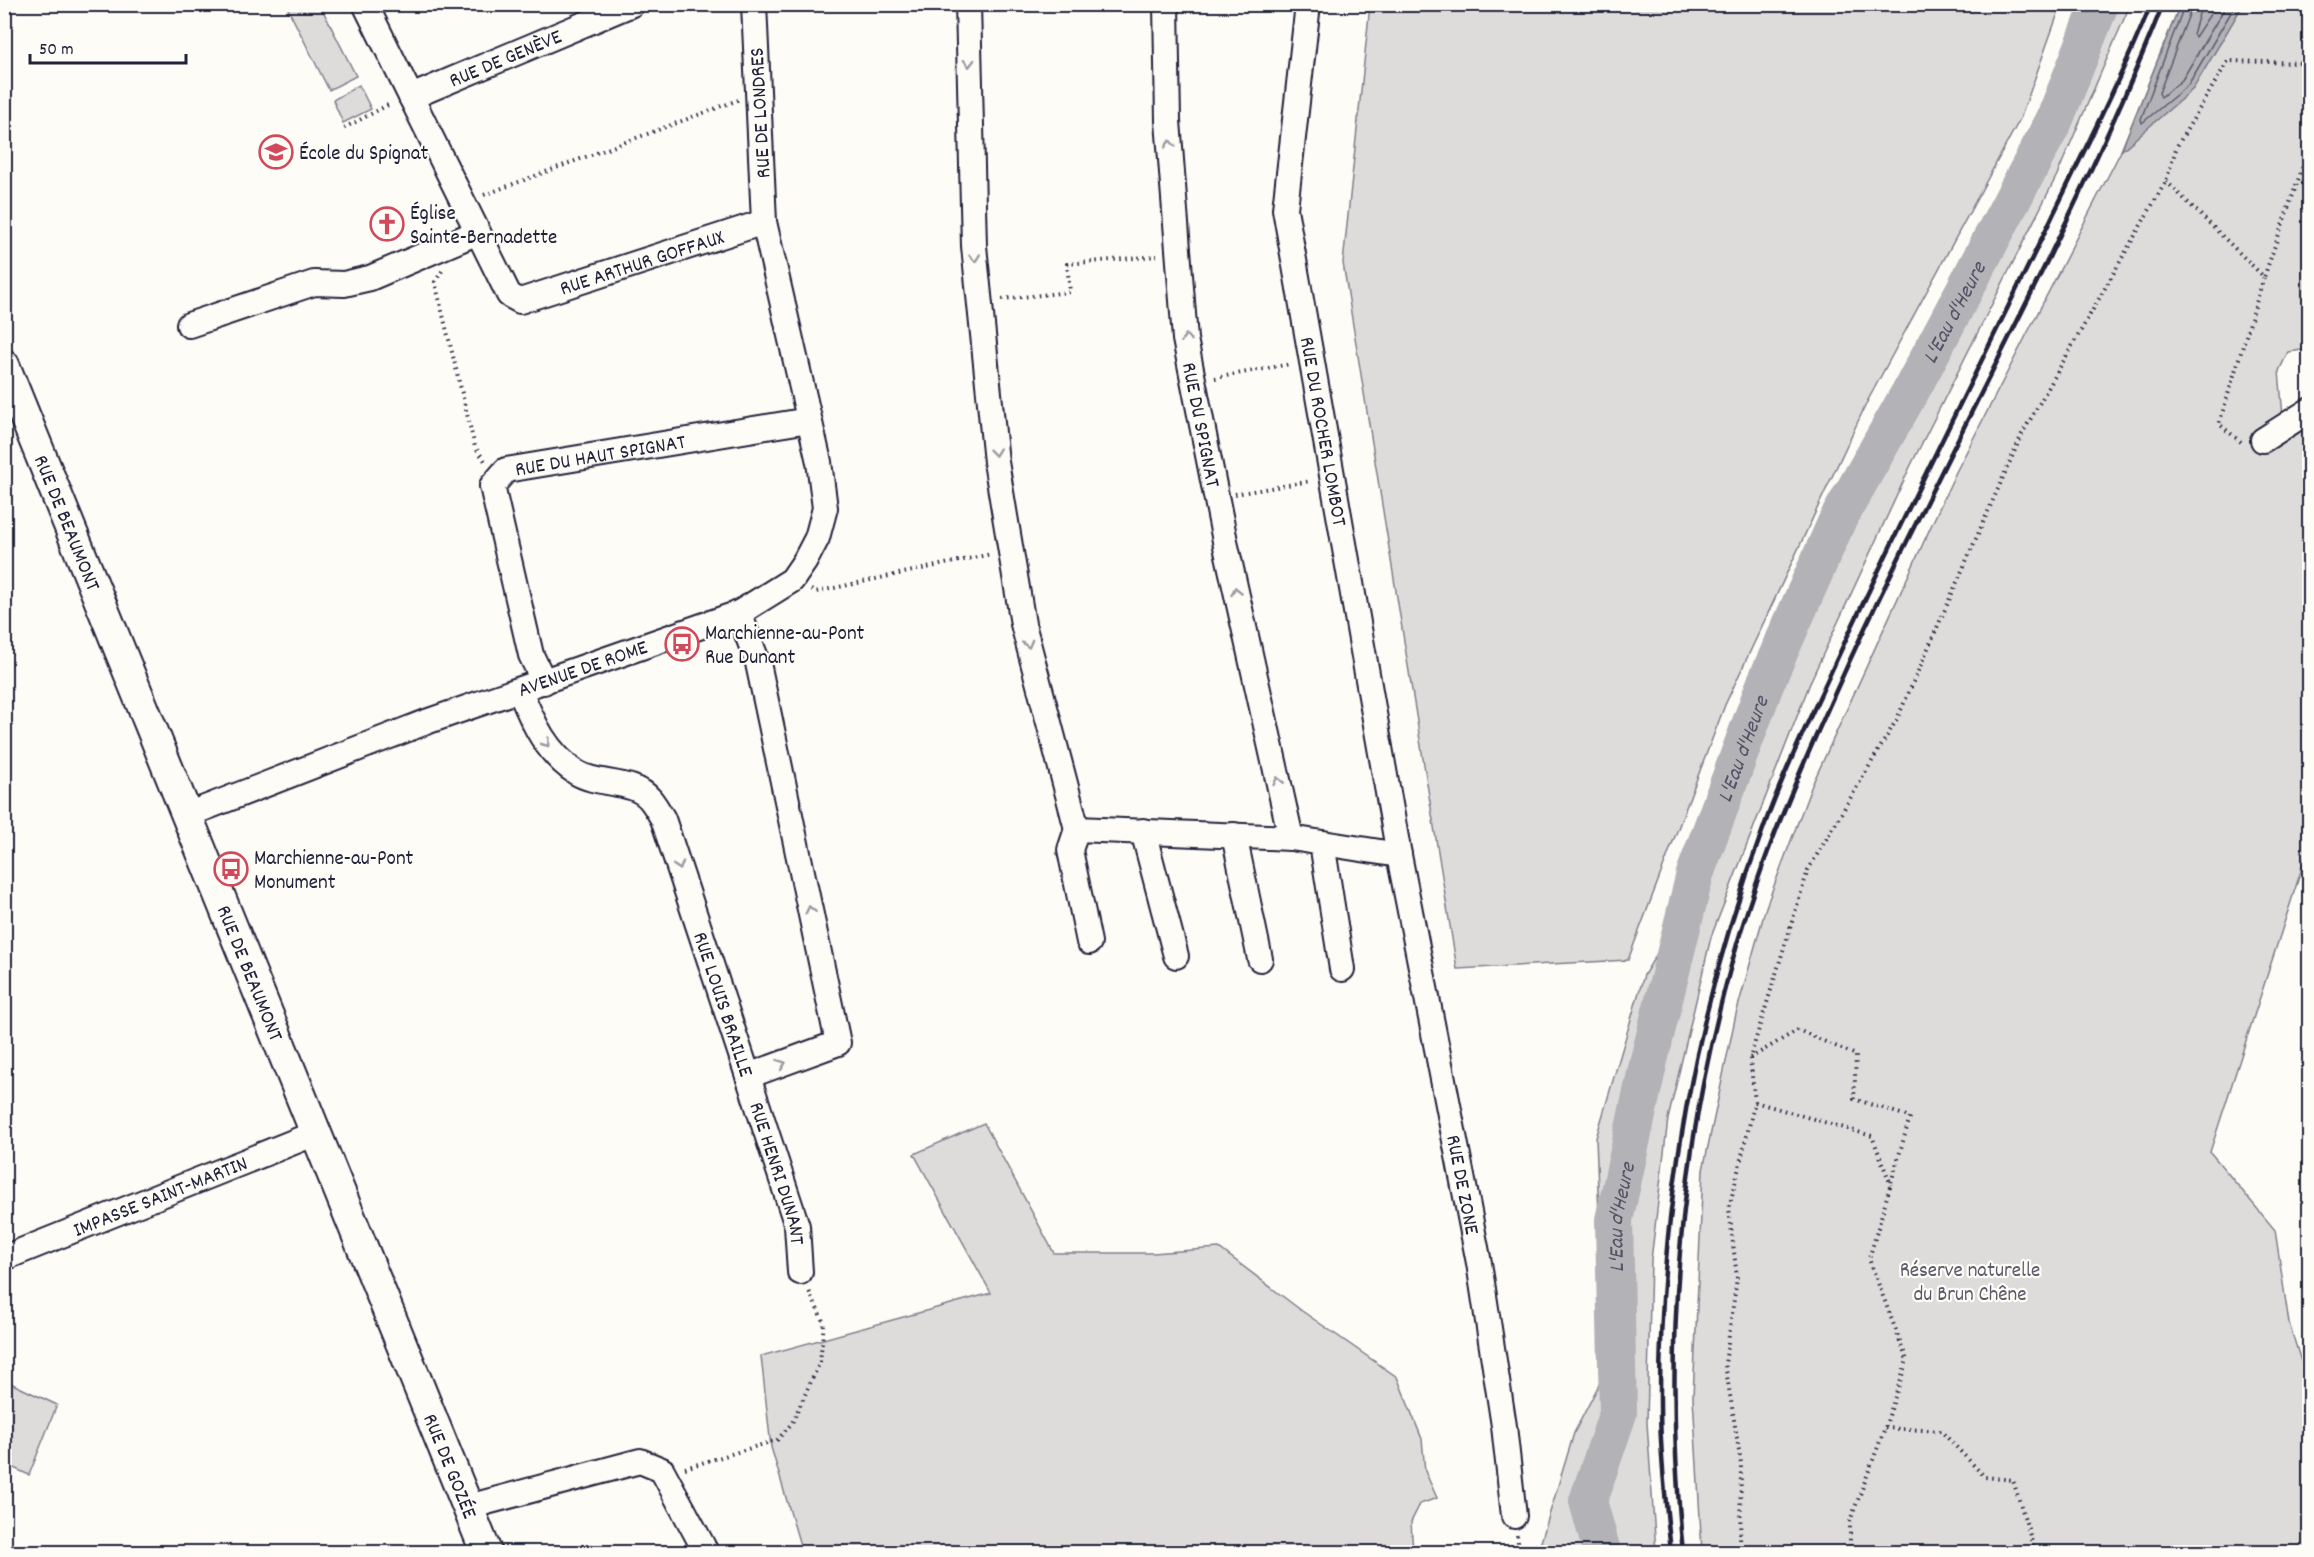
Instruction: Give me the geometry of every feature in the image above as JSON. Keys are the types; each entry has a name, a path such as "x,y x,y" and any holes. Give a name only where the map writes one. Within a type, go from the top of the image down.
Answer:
{"main road":[{"name":"RUE DE BEAUMONT","path":"4,365 416,1379"},
{"name":"RUE DE GOZÉE","path":"416,1379 486,1552"}],"street":[{"path":"189,325 314,283 344,285 370,278 469,236 463,203 365,4"},
{"name":"RUE DE GENÈVE","path":"410,95 632,4"},
{"name":"RUE DE LONDRES","path":"754,4 764,222"},
{"path":"968,4 974,246 996,462 1023,624 1077,829 1070,850 1089,942"},
{"name":"RUE DU SPIGNAT","path":"1166,4 1168,121 1185,339 1216,498 1291,838"},
{"name":"RUE DU ROCHER LOMBOT","path":"1308,4 1286,209 1399,855"},
{"name":"RUE ARTHUR GOFFAUX","path":"469,236 509,295 520,301 764,222"},
{"name":"AVENUE DE ROME","path":"187,815 426,722 739,613 792,579 817,538 825,508 819,462 764,222"},
{"path":"2263,440 2310,410"},
{"name":"RUE DU HAUT SPIGNAT","path":"544,682 531,655 492,486 506,470 809,420"},
{"name":"RUE LOUIS BRAILLE","path":"520,691 537,730 554,754 578,774 628,787 649,798 663,819 748,1076 838,1043 758,663 739,613"},
{"path":"1077,829 1291,838 1399,855"},
{"path":"1143,831 1176,956"},
{"path":"1234,836 1260,959"},
{"path":"1322,843 1342,969"},
{"name":"RUE DE ZONE","path":"1399,855 1479,1263 1504,1426 1514,1516"},
{"name":"RUE HENRI DUNANT","path":"748,1076 797,1226 800,1272"},
{"name":"IMPASSE SAINT-MARTIN","path":"4,1258 316,1133"},
{"path":"468,1507 640,1461 662,1470 706,1552"}],"path":[{"path":"1740,1552 1741,1463 1725,1364 1737,1278 1729,1208 1755,1102 1750,1059 1808,870 1898,719 2022,434 2166,181 2177,146 2228,61 2307,63 2310,65"},
{"path":"463,203 758,93"},
{"path":"344,128 410,95"},
{"path":"2263,440 2243,443 2219,424 2264,277 2310,146"},
{"path":"2166,181 2264,277"},
{"path":"469,236 435,282 476,447 498,479"},
{"path":"980,301 1070,292 1067,264 1179,254"},
{"path":"1194,381 1312,360"},
{"path":"1216,498 1332,477"},
{"path":"792,579 816,592 1011,550"},
{"path":"1750,1059 1798,1030 1856,1054 1854,1100 1910,1117 1892,1186 1869,1259 1907,1360 1885,1428 1850,1521 1850,1552"},
{"path":"1755,1102 1872,1136 1892,1186"},
{"path":"664,1475 777,1440 792,1423 820,1362 824,1323 800,1272"},
{"path":"1885,1428 1941,1431 1985,1477 2013,1480 2034,1552"}],"green space":[{"path":"286,5 320,5 356,76 329,90"},
{"path":"1370,5 2061,5 2021,117 1868,400 1725,705 1628,960 1457,969 1343,263"},
{"path":"2113,5 2130,5 2057,175 1910,467 1812,678 1711,937 1668,1119 1651,1260 1647,1423 1656,1552 1538,1552 1574,1433 1605,1373 1596,1138 1644,975 1717,854 1823,586 2061,132"},
{"name":"Réserve naturelle du Brun Chêne","path":"2180,5 2309,5 2309,349 2288,352 2279,371 2284,428 2309,422 2309,846 2210,1152 2275,1230 2289,1323 2309,1387 2309,1552 1702,1552 1693,1397 1703,1170 1736,1014 1766,907 1812,785 1955,474 2121,151"},
{"path":"359,85 371,109 343,123 333,100"},
{"path":"984,1123 1054,1253 1153,1253 1219,1248 1302,1311 1397,1377 1422,1439 1425,1471 1437,1498 1420,1504 1411,1522 1413,1552 802,1552 771,1447 761,1356 991,1293 914,1154"},
{"path":"4,1380 57,1405 29,1475 5,1464"}],"water":[{"path":"2180,5 2243,5 2193,89 2121,151"}],"waterway":[{"name":"L'Eau d'Heure","path":"1602,1552 1588,1501 1618,1413 1614,1220 1649,1060 1695,874 1766,682 1837,521 1914,385 2054,121 2100,4"}],"railway":[{"path":"1671,1552 1660,1422 1661,1329 1666,1255 1686,1107 1701,1034 1741,891 1799,740 1889,549 2104,110 2151,4"},
{"path":"1683,1552 1677,1477 1675,1329 1687,1181 1714,1035 1743,923 1784,809 1849,662 2051,253 2128,88 2163,4"}],"place":[{"name":"École du Spignat","path":"276,152"},
{"name":"Église Sainte-Bernadette","path":"387,224"},
{"name":"Marchienne-au-Pont Rue Dunant","path":"682,644"},
{"name":"Marchienne-au-Pont Monument","path":"231,869"}]}
